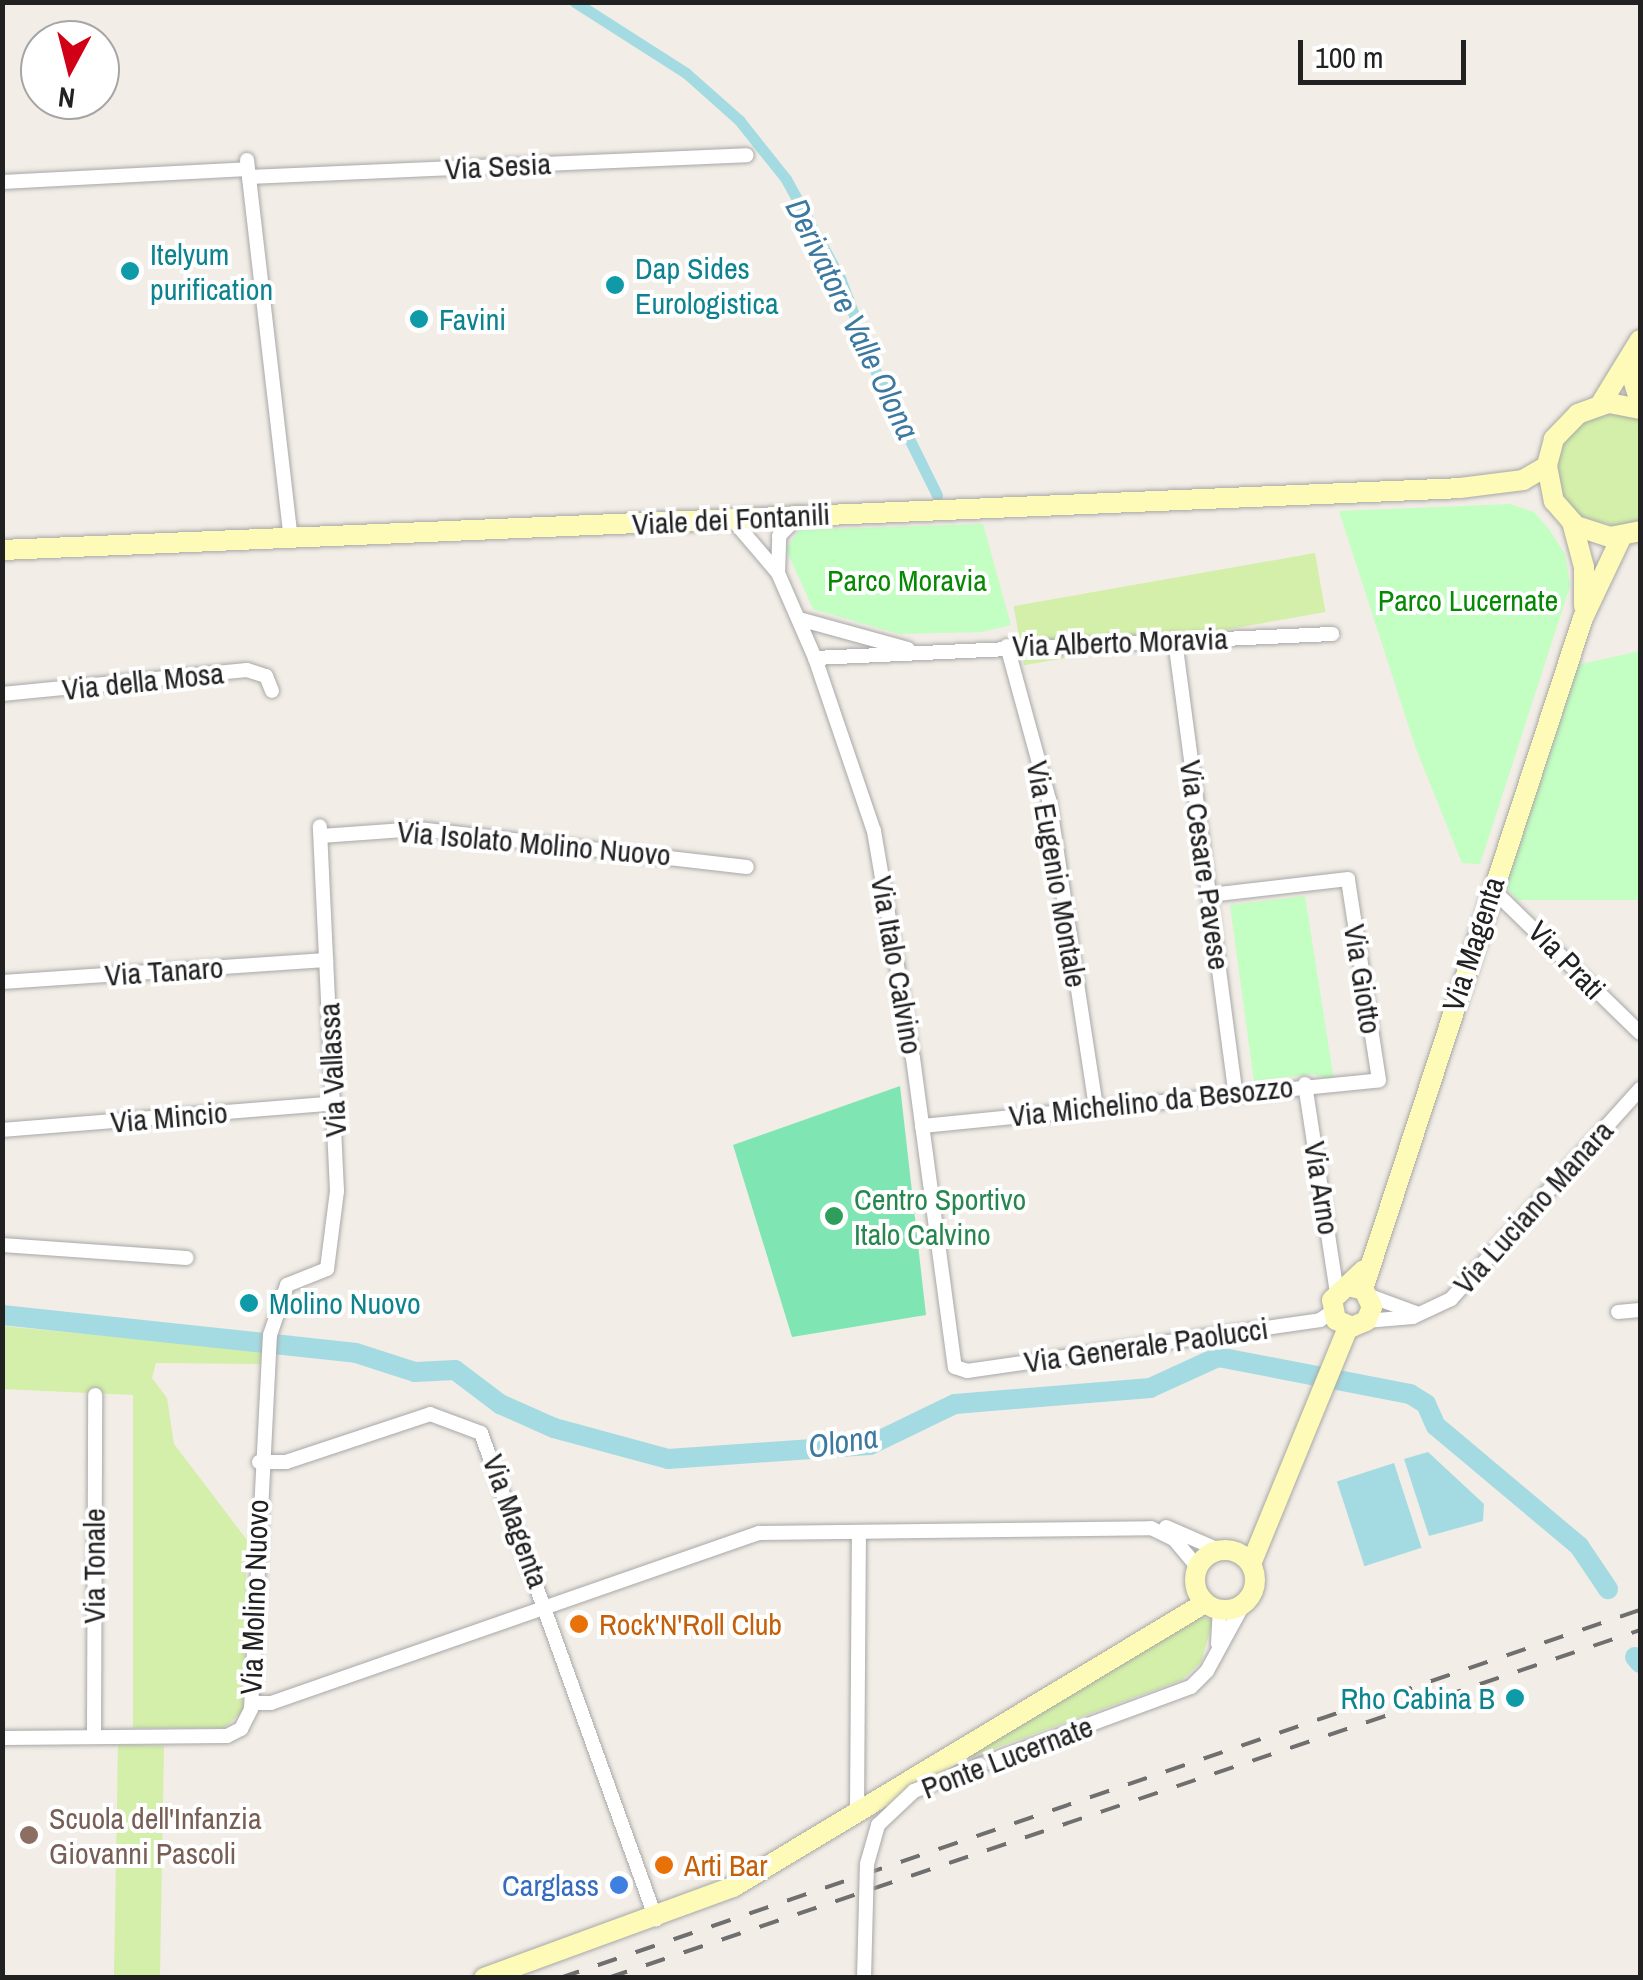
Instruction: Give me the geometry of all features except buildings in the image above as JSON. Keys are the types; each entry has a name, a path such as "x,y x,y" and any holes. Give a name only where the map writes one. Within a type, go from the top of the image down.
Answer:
{"street":[{"name":"Via Sesia","path":"2,182 248,168 748,155"},
{"path":"248,168 290,538"},
{"path":"1631,534 1596,534 1572,522 1554,501 1546,466 1561,428 1600,404 1639,342"},
{"path":"1600,404 1640,406 1632,376 1639,342"},
{"name":"Viale dei Fontanili","path":"2,550 1460,488 1523,480 1546,466"},
{"name":"Viale dei Fontanili","path":"1460,488 1554,501"},
{"path":"778,573 779,536 798,516"},
{"name":"Via Italo Calvino","path":"732,519 778,573 799,619 874,831 958,1369"},
{"name":"Via Magenta","path":"1572,522 1584,567 1583,618"},
{"name":"Via Magenta","path":"1251,1564 1263,1523 1326,1379 1583,618 1631,534"},
{"name":"Via Alberto Moravia","path":"799,619 909,649"},
{"name":"Via Alberto Moravia","path":"815,658 909,649 1332,634"},
{"name":"Via Cesare Pavese","path":"1175,640 1235,1090"},
{"name":"Via Eugenio Montale","path":"1006,646 1049,800 1096,1106"},
{"name":"Via della Mosa","path":"2,694 248,670 266,676 272,691"},
{"name":"Via Isolato Molino Nuovo","path":"320,831 418,829 747,866"},
{"name":"Via Vallassa","path":"287,1285 329,1264 338,1191 320,831"},
{"name":"Via Giotto","path":"1209,896 1348,879 1379,1080"},
{"name":"Via Prati","path":"1492,889 1640,1034"},
{"name":"Via Tanaro","path":"2,982 326,960"},
{"name":"Via Michelino da Besozzo","path":"922,1126 1235,1090 1306,1084 1336,1087 1379,1080"},
{"name":"Via Arno","path":"1306,1084 1351,1306"},
{"name":"Via Luciano Manara","path":"1351,1306 1417,1314 1458,1292 1640,1088"},
{"name":"Via Mincio","path":"2,1130 335,1103"},
{"path":"2,1245 187,1258"},
{"name":"Via Molino Nuovo","path":"2,1738 227,1736 244,1724 252,1702 258,1462 268,1355 270,1335 287,1285"},
{"path":"1351,1306 1417,1314"},
{"name":"Via Generale Paolucci","path":"958,1369 1320,1320 1351,1306"},
{"path":"1618,1312 1640,1310"},
{"name":"Via Tonale","path":"94,1395 94,1737"},
{"name":"Via Magenta","path":"258,1462 286,1462 423,1416 465,1423 489,1444 656,1919"},
{"name":"Via Magenta","path":"252,1702 271,1703 752,1535 1169,1528 1226,1550 1263,1523"},
{"name":"Via Magenta","path":"1136,1527 1162,1532 1196,1574"},
{"path":"856,1810 858,1532"},
{"path":"484,1978 656,1919 733,1887 1129,1644 1213,1607 1244,1603 1255,1585 1251,1564 1226,1550 1196,1574 1129,1644"},
{"path":"1196,1574 1213,1607 1218,1650"},
{"name":"Ponte Lucernate","path":"864,1978 867,1864 878,1825 914,1791 1191,1687 1218,1650 1244,1603"}],"green space":[{"path":"1609,412 1640,419 1640,521 1621,528 1577,515 1562,497 1555,466 1562,443 1582,421"},
{"name":"Parco Lucernate","path":"1510,504 1534,512 1548,528 1565,554 1570,586 1480,864 1462,863 1415,746 1339,511"},
{"name":"Parco Moravia","path":"983,524 1011,625 981,632 899,634 813,609 786,549 799,530"},
{"path":"1315,553 1325,612 1024,665 1014,606"},
{"path":"1640,651 1640,900 1518,900 1501,882 1577,665"},
{"path":"1305,896 1334,1081 1313,1074 1254,1081 1230,905"},
{"name":"Centro Sportivo Italo Calvino","path":"900,1086 926,1315 792,1337 733,1145"},
{"path":"3,1326 261,1351 260,1364 156,1363 152,1378 167,1398 174,1444 247,1540 243,1711 224,1728 133,1728 133,1395 3,1389"},
{"path":"1195,1614 1213,1621 1201,1662 1182,1680 960,1761"},
{"path":"118,1745 164,1746 160,1978 114,1978"}],"water":[{"path":"1428,1452 1484,1504 1483,1521 1429,1536 1404,1459"},
{"path":"1394,1463 1422,1548 1364,1566 1337,1482"}],"waterway":[{"name":"Derivatore Valle Olona","path":"575,2 686,73 739,120 786,179 840,278 874,368 937,495"},
{"name":"Olona","path":"2,1315 356,1353 415,1372 455,1370 500,1404 554,1428 668,1459 870,1445 955,1404 1150,1388 1218,1357 1410,1394 1426,1404 1436,1426 1579,1546 1608,1589"},
{"name":"Olona","path":"1635,1657 1640,1663"}],"railway":[{"path":"560,1978 1640,1610"},
{"path":"608,1978 1640,1630"}],"place":[{"name":"Itelyum purification","path":"130,271"},
{"name":"Dap Sides Eurologistica","path":"615,285"},
{"name":"Favini","path":"419,319"},
{"name":"Centro Sportivo Italo Calvino","path":"834,1216"},
{"name":"Molino Nuovo","path":"249,1303"},
{"name":"Rock'N'Roll Club","path":"579,1624"},
{"name":"Rho Cabina B","path":"1515,1698"},
{"name":"Scuola dell'Infanzia Giovanni Pascoli","path":"29,1835"},
{"name":"Arti Bar","path":"664,1865"},
{"name":"Carglass","path":"619,1885"}]}
